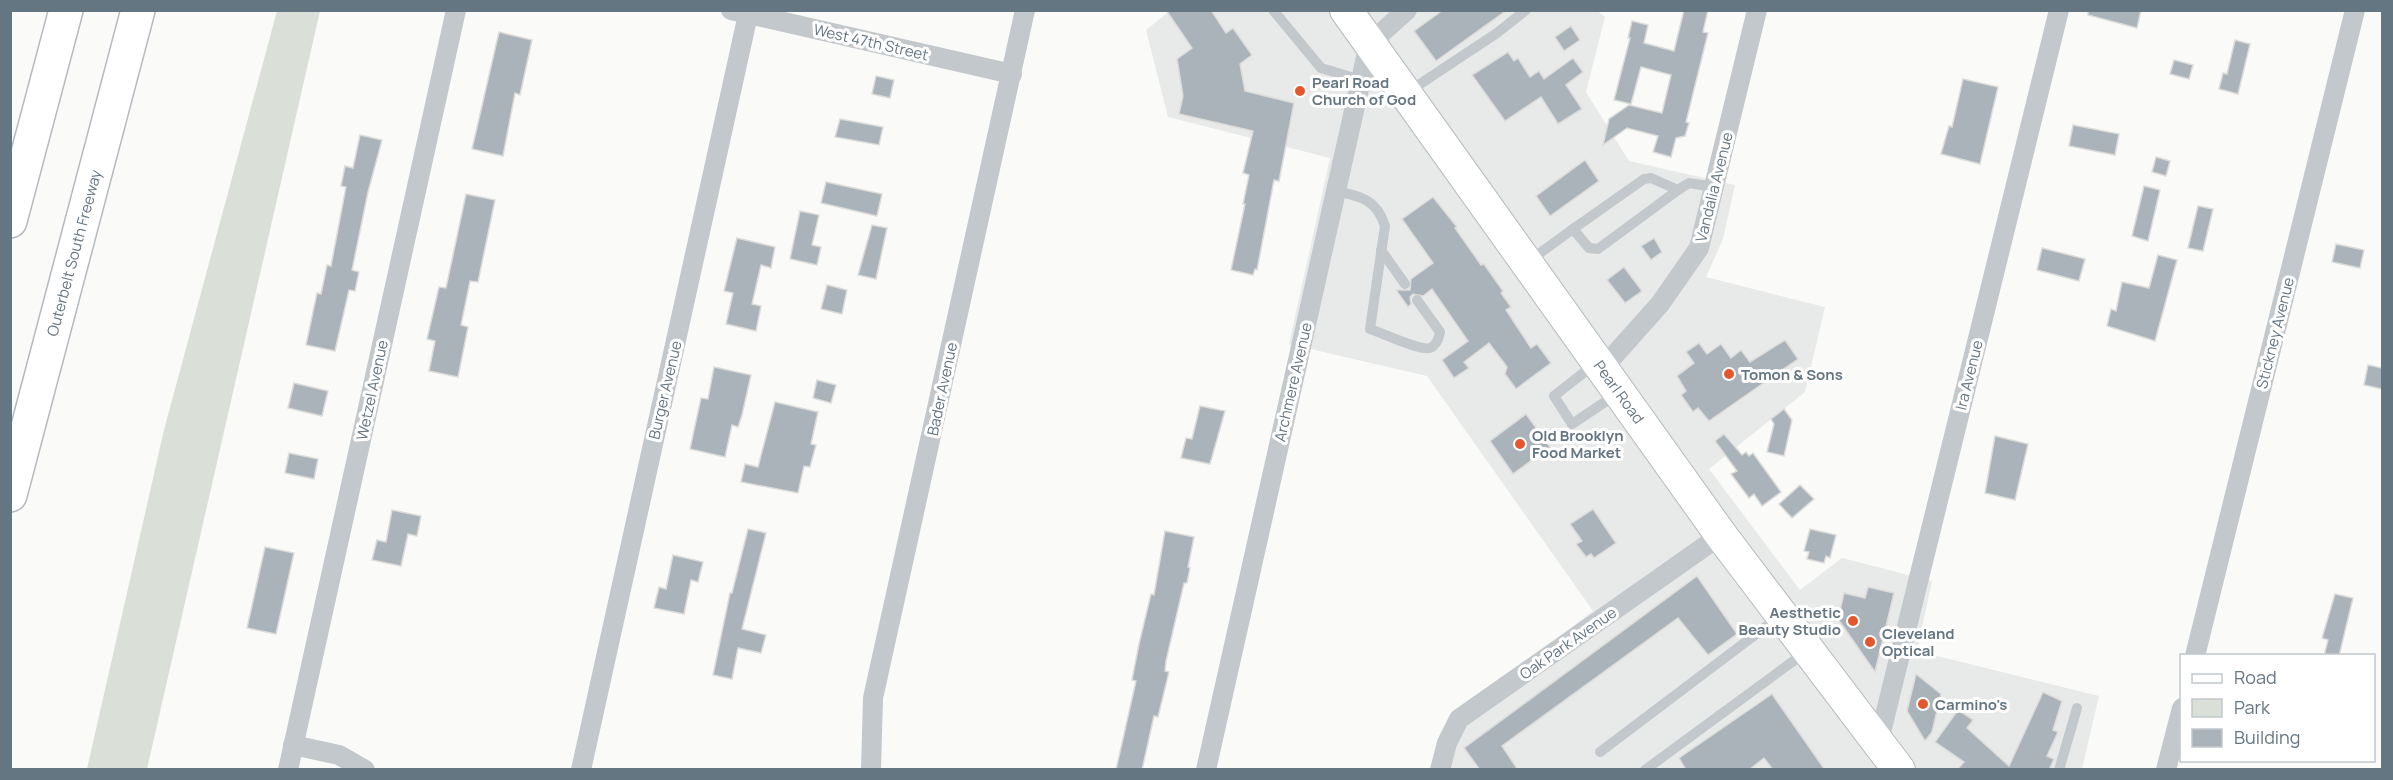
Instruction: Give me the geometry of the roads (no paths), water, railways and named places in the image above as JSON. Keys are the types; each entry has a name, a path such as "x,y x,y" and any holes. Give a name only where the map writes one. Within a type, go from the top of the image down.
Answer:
{"highway":[{"path":"11,220 66,10"},
{"name":"Outerbelt South Freeway","path":"10,495 138,10"}],"main road":[{"name":"Pearl Road","path":"1346,10 1721,535 1879,740 1899,770"}],"street":[{"name":"Wetzel Avenue","path":"288,770 456,10"},
{"name":"Bader Avenue","path":"871,770 873,698 1025,10"},
{"path":"1369,44 1407,10"},
{"name":"Vandalia Avenue","path":"1606,374 1660,304 1699,248 1757,10"},
{"name":"Ira Avenue","path":"1879,740 2059,10"},
{"name":"Stickney Avenue","path":"2195,654 2355,10"},
{"name":"West 47th Street","path":"743,12 1012,74"},
{"name":"Burger Avenue","path":"581,770 743,12"},
{"name":"Archmere Avenue","path":"1206,770 1369,44"},
{"name":"Oak Park Avenue","path":"1440,770 1447,743 1459,719 1721,535"},
{"path":"2166,770 2180,712"},
{"path":"293,745 339,755 365,770"}],"lane":[{"path":"1273,10 1321,68 1361,80"},
{"path":"1405,94 1497,33 1526,10"},
{"path":"1526,263 1644,179 1651,178 1678,190"},
{"path":"1574,229 1589,248 1598,249 1689,183 1714,187"},
{"path":"1336,190 1366,199 1381,213 1385,226 1370,329 1420,347 1431,347 1436,344 1440,332 1417,300"},
{"path":"1382,250 1405,284"},
{"path":"1606,374 1572,424 1554,396 1606,374"},
{"path":"1600,752 1782,614"},
{"path":"1645,770 1809,649"},
{"path":"2059,770 2077,708"}],"place":[{"name":"Pearl Road Church of God","path":"1300,91"},
{"name":"Tomon & Sons","path":"1729,374"},
{"name":"Old Brooklyn Food Market","path":"1520,444"},
{"name":"Aesthetic Beauty Studio","path":"1853,621"},
{"name":"Cleveland Optical","path":"1870,642"},
{"name":"Carmino's","path":"1923,704"}]}
